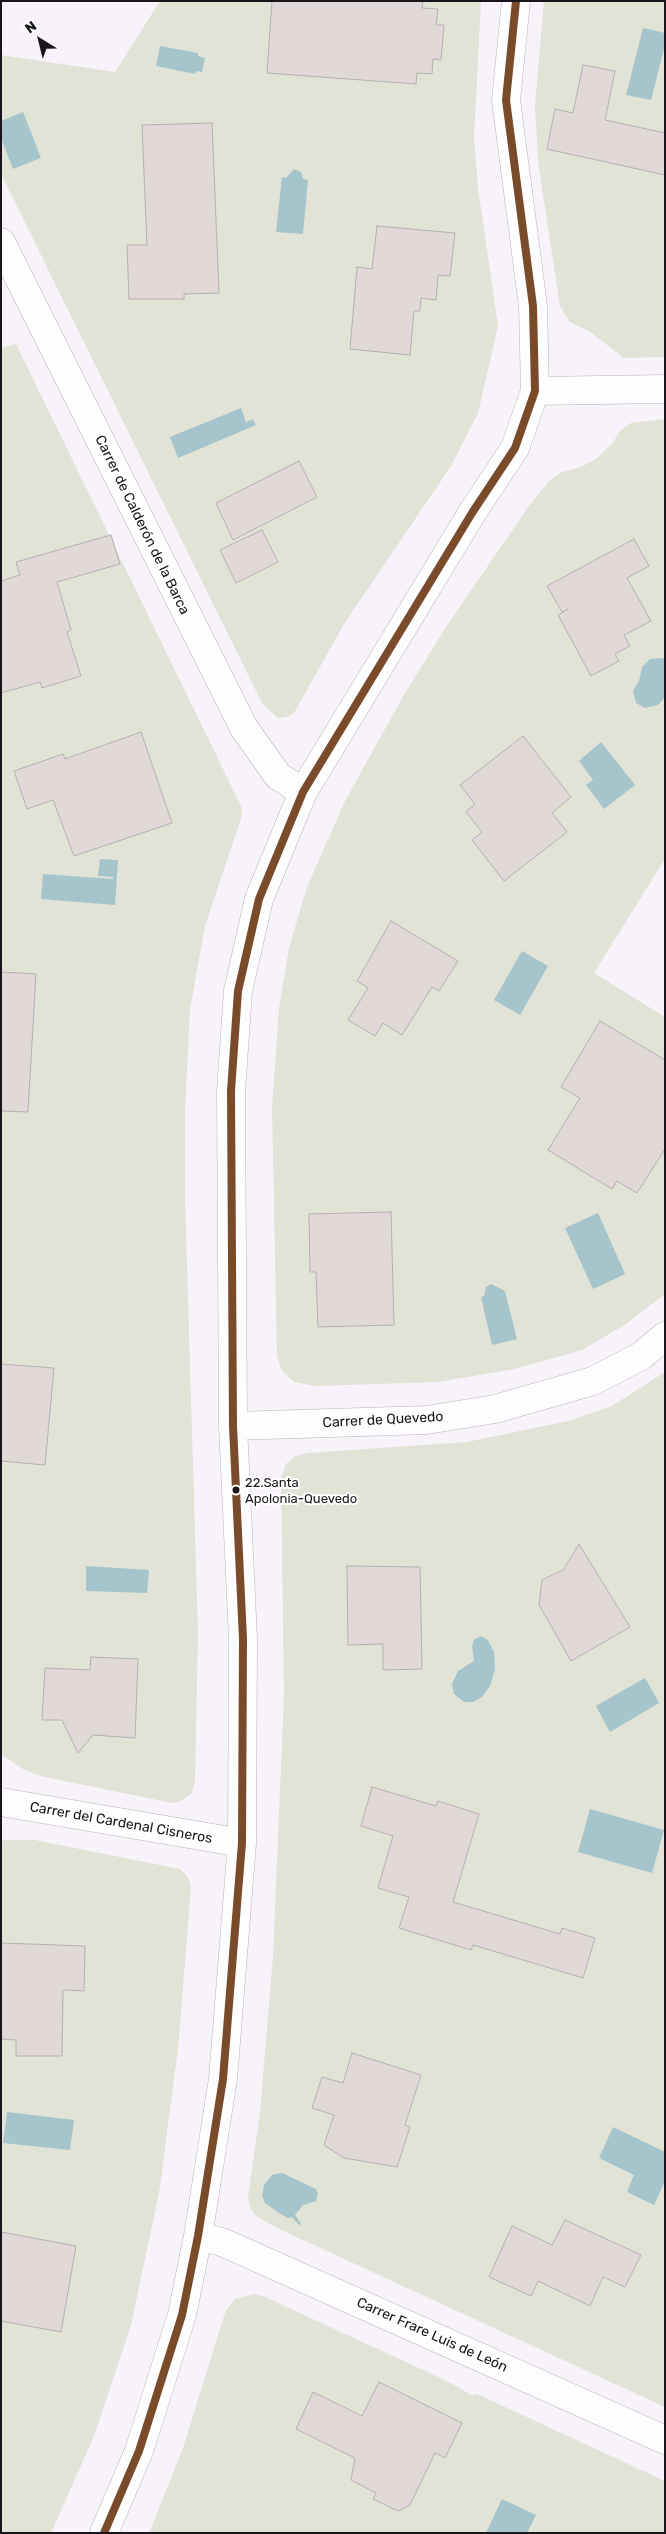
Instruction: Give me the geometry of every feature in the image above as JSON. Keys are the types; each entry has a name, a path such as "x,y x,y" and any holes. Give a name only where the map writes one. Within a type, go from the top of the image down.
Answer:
{"street":[{"path":"104,2533 139,2451 182,2315 198,2236 223,2079 242,1843 243,1640 233,1426 231,1091 238,991 259,899 303,792 472,513 514,448 534,391 533,306 506,100 516,1"},
{"name":"Carrer de Calderón de la Barca","path":"1,242 244,728 278,776 303,792"},
{"path":"534,391 665,388"},
{"name":"Carrer de Quevedo","path":"233,1426 427,1420 495,1409 593,1381 641,1356 665,1336"},
{"name":"Carrer del Cardenal Cisneros","path":"1,1802 242,1843"},
{"name":"Carrer Frare Luis de León","path":"198,2236 222,2242 665,2440"}],"shaded area":[{"path":"160,1 481,1 474,137 478,188 498,326 478,413 451,466 344,624 294,713 286,717 278,718 262,703 1,174 1,55 115,72"},
{"path":"544,1 665,1 665,357 624,358 589,331 570,322 560,306 538,161 535,105"},
{"path":"16,344 242,808 241,819 205,926 190,1009 185,1109 185,1199 198,1633 195,1780 192,1793 179,1802 172,1803 40,1776 23,1769 1,1754 1,348"},
{"path":"665,419 665,859 594,973 665,1017 665,1294 626,1324 582,1350 515,1369 438,1382 315,1386 294,1382 282,1371 277,1356 272,1107 279,1009 289,948 307,887 345,801 405,693 446,627 529,506 550,480 562,472 581,467 596,459 612,444 620,431 631,423"},
{"path":"665,1372 665,2407 277,2228 256,2216 250,2208 248,2197 260,2113 273,1956 284,1695 281,1477 286,1464 294,1457 307,1453 467,1442 568,1421 612,1406"},
{"path":"35,1840 180,1869 188,1877 191,1887 178,2049 159,2193 131,2325 94,2436 51,2533 1,2533 1,1841"},
{"path":"254,2294 263,2296 449,2382 471,2395 477,2394 665,2481 665,2533 149,2533 183,2448 226,2310 235,2299"}],"water":[{"path":"643,28 665,33 665,45 651,100 626,95"},
{"path":"160,46 198,53 198,56 205,58 202,72 196,71 195,74 156,66"},
{"path":"23,112 41,158 13,169 1,138 1,121"},
{"path":"294,169 301,172 303,179 308,180 303,234 276,232 282,177 286,178"},
{"path":"241,408 246,422 253,419 256,425 178,458 170,437"},
{"path":"650,659 665,659 665,697 658,705 645,708 636,703 633,691 639,681 642,667"},
{"path":"601,742 635,785 604,809 586,785 593,780 579,761"},
{"path":"100,859 118,860 115,905 41,899 43,874 113,879 113,877 98,876"},
{"path":"522,951 548,966 520,1015 494,1000"},
{"path":"598,1213 625,1274 593,1289 565,1228"},
{"path":"491,1284 505,1291 517,1339 492,1345 481,1297 484,1296 486,1287"},
{"path":"86,1566 149,1570 147,1593 86,1591"},
{"path":"481,1636 488,1640 494,1652 495,1669 490,1686 482,1697 473,1702 464,1702 454,1694 452,1684 458,1671 474,1661 472,1646 474,1640"},
{"path":"645,1678 659,1703 610,1732 596,1706"},
{"path":"590,1809 664,1830 652,1873 578,1852"},
{"path":"7,2112 74,2120 70,2150 3,2143"},
{"path":"613,2127 665,2152 665,2181 654,2205 627,2192 634,2175 599,2158"},
{"path":"282,2173 316,2189 318,2194 316,2201 303,2205 295,2215 301,2224 299,2225 292,2217 288,2218 265,2203 262,2195 264,2185 272,2175"},
{"path":"502,2499 536,2515 527,2533 486,2533"}],"building":[{"path":"272,1 423,1 422,8 438,9 436,25 444,25 441,60 433,59 432,74 417,73 416,84 267,73"},
{"path":"583,65 615,71 605,120 665,133 665,175 547,149 555,109 573,113"},
{"path":"212,123 219,293 184,294 184,299 129,299 127,245 147,245 142,125"},
{"path":"377,226 455,233 450,276 438,275 436,300 421,298 420,311 414,311 410,355 350,349 357,267 372,269"},
{"path":"299,461 317,497 233,540 216,503"},
{"path":"262,530 278,562 236,583 220,550"},
{"path":"111,535 120,564 57,582 71,630 67,632 81,676 42,688 40,682 1,693 1,581 20,575 16,562"},
{"path":"634,539 649,566 627,578 651,621 624,635 630,646 615,654 619,661 591,676 558,615 568,609 562,612 547,586"},
{"path":"141,732 172,823 74,856 53,800 27,809 14,771 63,754 65,759"},
{"path":"523,736 571,797 552,813 567,832 504,881 472,840 482,832 466,812 475,804 460,785"},
{"path":"391,921 458,961 439,991 432,987 402,1035 383,1023 375,1036 348,1020 368,988 357,981"},
{"path":"1,972 36,974 28,1112 1,1111"},
{"path":"600,1021 665,1060 665,1149 637,1193 617,1181 612,1189 548,1150 580,1098 561,1087"},
{"path":"391,1212 394,1325 318,1327 316,1272 310,1272 309,1214"},
{"path":"1,1364 54,1368 45,1465 1,1461"},
{"path":"579,1544 630,1627 571,1661 539,1605 542,1580 563,1570"},
{"path":"347,1566 420,1567 422,1669 383,1670 383,1644 348,1645"},
{"path":"91,1657 138,1659 135,1738 93,1735 78,1753 62,1720 42,1720 45,1668 90,1670"},
{"path":"372,1787 436,1806 438,1801 479,1814 453,1902 560,1934 562,1928 595,1938 583,1978 473,1945 471,1950 399,1928 409,1897 378,1888 393,1836 361,1826"},
{"path":"1,1943 85,1946 84,1991 63,1990 62,2056 16,2056 16,2040 1,2039"},
{"path":"352,2053 421,2075 405,2125 410,2127 397,2167 344,2158 324,2145 334,2115 312,2108 322,2077 343,2083"},
{"path":"565,2220 641,2255 625,2287 603,2277 590,2306 538,2281 531,2296 489,2277 512,2226 552,2245"},
{"path":"1,2232 76,2246 61,2332 1,2321"},
{"path":"379,2382 462,2423 445,2458 435,2453 410,2505 398,2511 373,2499 376,2493 351,2480 355,2458 296,2429 313,2392 362,2416"}],"transit line":[{"path":"104,2533 139,2451 182,2315 198,2236 223,2079 242,1843 243,1639 233,1426 231,1091 238,991 259,899 303,792 472,513 515,448 535,391 533,306 506,100 516,1"}],"place":[{"name":"22.Santa Apolonia-Quevedo","path":"236,1490"}]}
